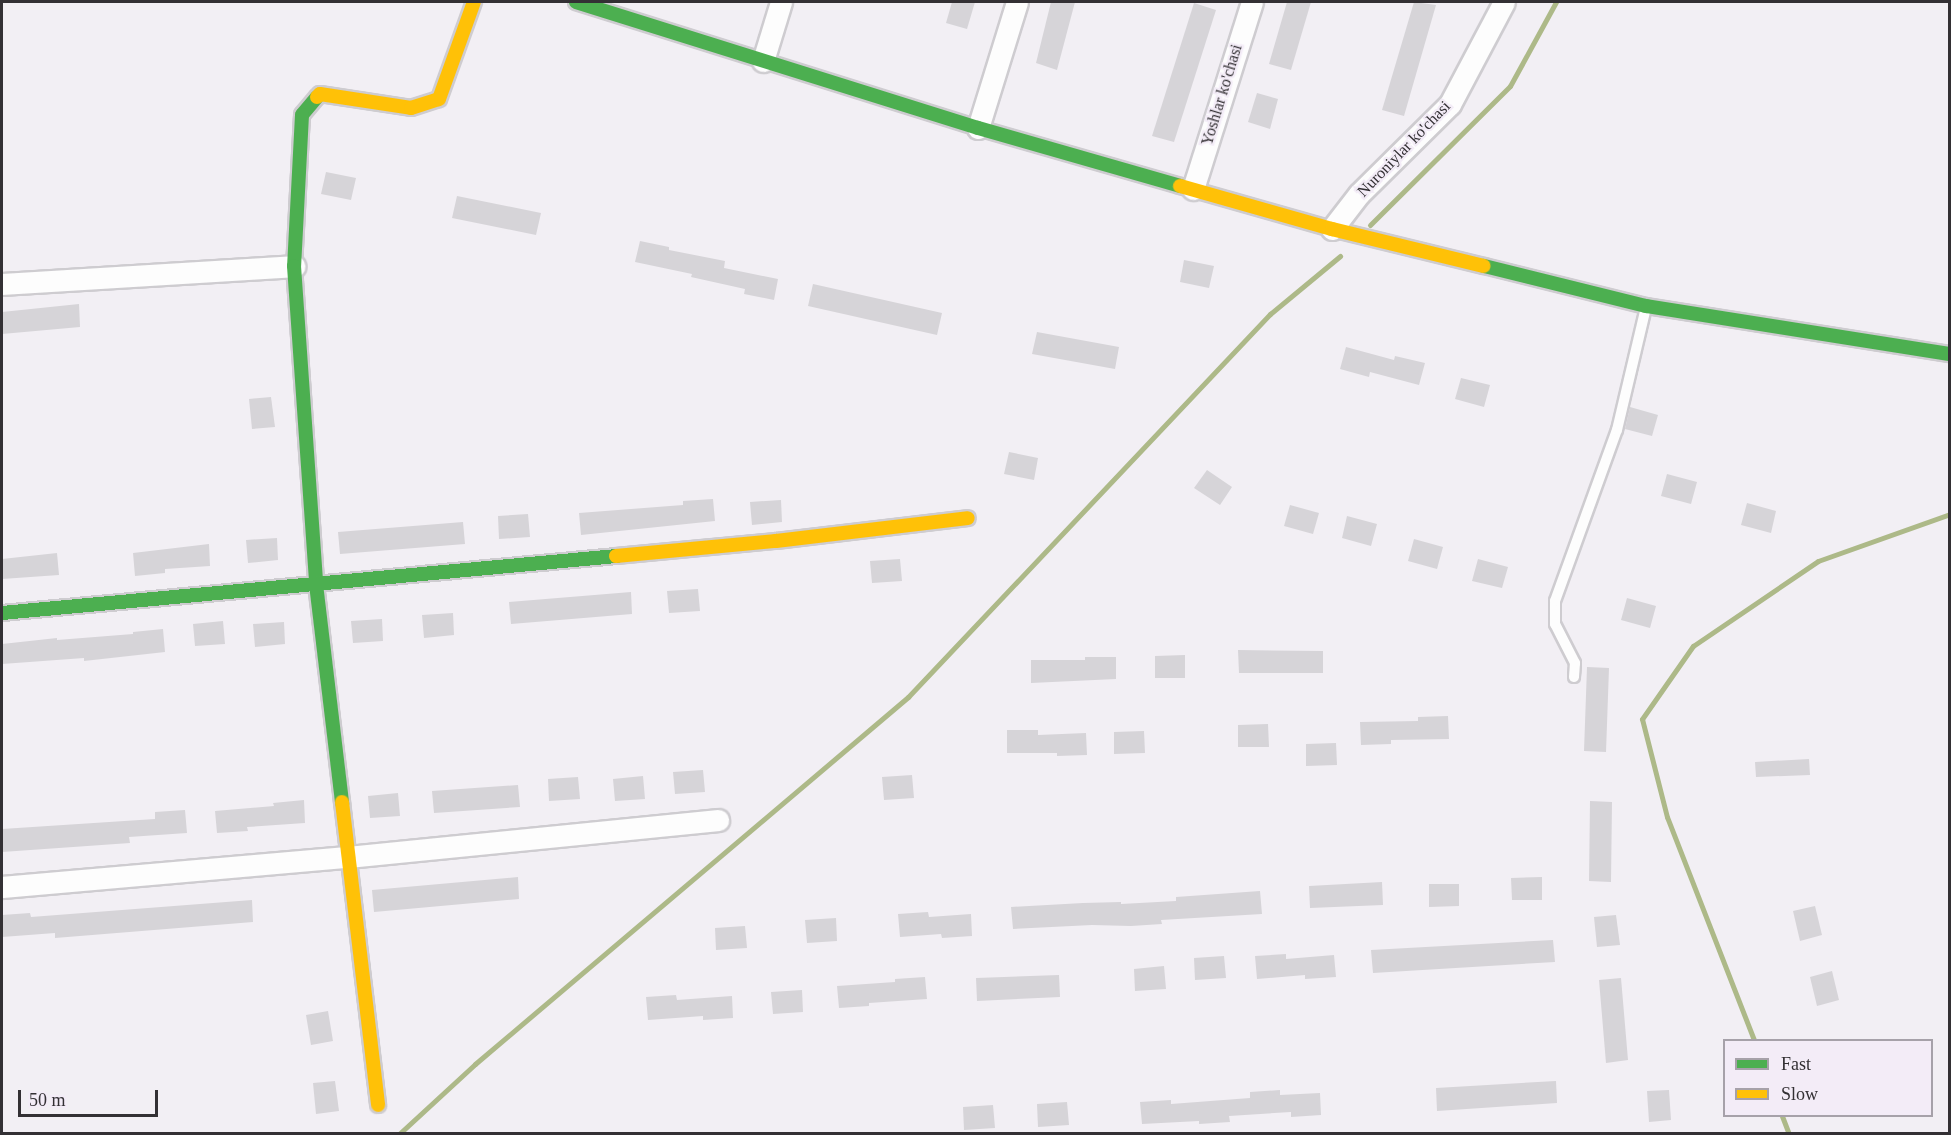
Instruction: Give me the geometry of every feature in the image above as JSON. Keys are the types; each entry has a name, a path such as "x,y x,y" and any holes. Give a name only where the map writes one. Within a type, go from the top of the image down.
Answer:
{"street":[{"path":"378,1105 316,584 294,266 302,115 320,94 411,108 439,99 474,2"},
{"path":"576,2 978,128 1332,228 1646,306 1950,354"},
{"path":"763,61 781,2"},
{"path":"978,128 1017,2"},
{"name":"Yoshlar ko'chasi","path":"1193,189 1252,2"},
{"name":"Nuroniylar ko'chasi","path":"1332,228 1359,194 1450,104 1504,2"},
{"path":"2,284 294,266"},
{"path":"2,613 764,542 968,518"},
{"path":"2,887 348,857 718,820"}],"lane":[{"path":"1574,677 1575,663 1555,624 1555,601 1617,430 1646,306"}],"building":[{"path":"952,2 975,2 967,29 946,23"},
{"path":"1051,2 1075,2 1057,70 1036,63"},
{"path":"1287,2 1311,2 1291,70 1269,64"},
{"path":"1414,2 1436,5 1404,116 1382,110"},
{"path":"1194,3 1216,10 1174,142 1152,136"},
{"path":"1257,93 1278,99 1270,129 1248,122"},
{"path":"326,172 356,178 351,200 321,194"},
{"path":"457,196 541,213 536,235 452,218"},
{"path":"640,241 669,247 669,250 725,261 724,268 778,279 774,300 744,294 745,289 691,277 692,274 635,262"},
{"path":"1184,260 1214,266 1209,288 1180,282"},
{"path":"813,284 942,313 937,335 808,306"},
{"path":"79,304 80,327 2,334 2,312"},
{"path":"1037,332 1119,347 1115,369 1032,354"},
{"path":"1346,347 1394,360 1395,356 1425,363 1419,385 1370,372 1369,377 1340,369"},
{"path":"1461,378 1490,385 1484,407 1455,399"},
{"path":"271,397 275,427 252,429 249,399"},
{"path":"1630,407 1658,415 1652,436 1625,429"},
{"path":"1009,452 1038,458 1034,480 1004,474"},
{"path":"1207,470 1232,487 1220,505 1194,488"},
{"path":"1667,474 1697,482 1691,504 1661,496"},
{"path":"713,499 715,521 581,535 579,513 683,505 683,501"},
{"path":"781,500 782,522 752,525 750,502"},
{"path":"1747,503 1776,511 1771,533 1741,525"},
{"path":"1290,505 1319,513 1313,534 1284,526"},
{"path":"528,514 530,537 499,539 498,516"},
{"path":"1347,516 1377,524 1371,546 1342,538"},
{"path":"463,522 465,544 340,554 338,532"},
{"path":"277,538 278,560 248,563 246,540"},
{"path":"1414,539 1443,547 1437,569 1408,561"},
{"path":"209,544 210,566 165,569 165,573 135,576 133,553"},
{"path":"57,553 59,575 2,579 2,559"},
{"path":"900,559 902,581 872,583 870,561"},
{"path":"1478,559 1508,567 1502,588 1472,581"},
{"path":"698,589 700,611 669,613 667,591"},
{"path":"631,592 632,614 511,624 509,602"},
{"path":"1627,598 1656,606 1650,628 1621,620"},
{"path":"453,613 454,635 424,638 422,615"},
{"path":"382,619 383,641 353,643 351,621"},
{"path":"223,621 225,644 195,646 193,624"},
{"path":"284,622 285,644 255,647 253,624"},
{"path":"163,629 165,652 84,661 84,658 2,664 2,644 133,634 133,632"},
{"path":"1238,650 1323,651 1323,673 1239,673"},
{"path":"1185,655 1185,678 1155,678 1155,656"},
{"path":"1085,657 1116,657 1116,679 1031,683 1031,660 1085,660"},
{"path":"1587,667 1609,668 1606,752 1584,751"},
{"path":"1448,716 1449,739 1391,740 1391,744 1361,745 1360,722 1418,721 1418,717"},
{"path":"1268,724 1269,747 1238,747 1238,725"},
{"path":"1007,730 1038,730 1038,735 1086,733 1087,755 1007,753"},
{"path":"1144,731 1145,753 1114,754 1114,732"},
{"path":"1336,743 1337,765 1306,766 1306,744"},
{"path":"1809,759 1810,775 1756,777 1755,762"},
{"path":"703,770 705,792 675,794 673,772"},
{"path":"912,775 914,798 884,800 882,777"},
{"path":"643,776 645,799 615,801 613,779"},
{"path":"578,777 580,799 549,801 548,779"},
{"path":"518,785 520,807 434,813 432,791"},
{"path":"398,793 400,816 370,818 368,796"},
{"path":"304,800 305,823 247,827 248,831 217,833 215,811 274,806 273,803"},
{"path":"1590,801 1612,802 1611,882 1589,881"},
{"path":"185,810 187,833 129,837 130,843 2,852 2,829 155,819 155,812"},
{"path":"518,877 519,899 374,912 372,890"},
{"path":"1542,877 1542,900 1512,900 1511,878"},
{"path":"1382,882 1383,905 1310,908 1309,886"},
{"path":"1429,884 1459,884 1459,906 1429,907"},
{"path":"1260,891 1262,914 1161,920 1162,924 1131,926 1092,925 1013,929 1011,907 1176,901 1176,897"},
{"path":"252,900 253,922 55,938 55,933 2,937 2,915 30,913 31,917"},
{"path":"1815,906 1822,935 1800,941 1793,911"},
{"path":"928,912 929,917 971,914 972,936 942,938 941,934 900,937 898,914"},
{"path":"1616,915 1620,945 1597,947 1594,917"},
{"path":"836,918 837,941 807,943 805,920"},
{"path":"745,926 747,948 716,950 715,928"},
{"path":"1553,940 1555,962 1373,973 1371,950"},
{"path":"1286,954 1286,959 1334,955 1336,977 1305,979 1305,975 1257,979 1255,956"},
{"path":"1224,956 1226,978 1195,980 1194,958"},
{"path":"1164,966 1166,989 1135,991 1134,969"},
{"path":"1832,971 1839,1000 1817,1006 1810,977"},
{"path":"1059,975 1060,997 977,1001 976,978"},
{"path":"925,977 927,999 869,1003 869,1006 839,1008 837,986 895,982 895,979"},
{"path":"1621,978 1628,1060 1606,1063 1599,980"},
{"path":"802,990 803,1012 773,1014 771,992"},
{"path":"676,995 677,1000 732,996 733,1018 703,1020 703,1016 648,1020 646,997"},
{"path":"328,1011 333,1041 311,1045 306,1015"},
{"path":"335,1081 339,1111 316,1114 313,1083"},
{"path":"1556,1081 1557,1103 1437,1111 1436,1088"},
{"path":"1280,1090 1280,1095 1320,1093 1321,1115 1291,1117 1291,1112 1229,1116 1230,1122 1142,1124 1140,1102 1171,1100 1171,1104 1250,1098 1250,1092"},
{"path":"1669,1090 1671,1120 1649,1122 1647,1091"},
{"path":"1067,1102 1069,1125 1038,1127 1037,1104"},
{"path":"993,1105 995,1128 964,1130 963,1107"}],"waterway":[{"path":"1370,225 1510,86 1556,2"},
{"path":"399,1134 475,1064 908,697 1270,314 1340,256"},
{"path":"1754,1039 1667,817 1642,719 1693,646 1818,561 1950,514"},
{"path":"1782,1117 1789,1134"}],"traffic: fast":[{"path":"576,2 978,128 1180,186"},
{"path":"317,97 302,115 294,266 316,584 342,802"},
{"path":"1484,266 1646,306 1950,354"},
{"path":"2,613 616,556"}],"traffic: slow":[{"path":"317,97 320,94 411,108 439,99 474,2"},
{"path":"1180,186 1332,229 1484,266"},
{"path":"616,556 776,541 968,518"},
{"path":"342,802 378,1105"}]}
